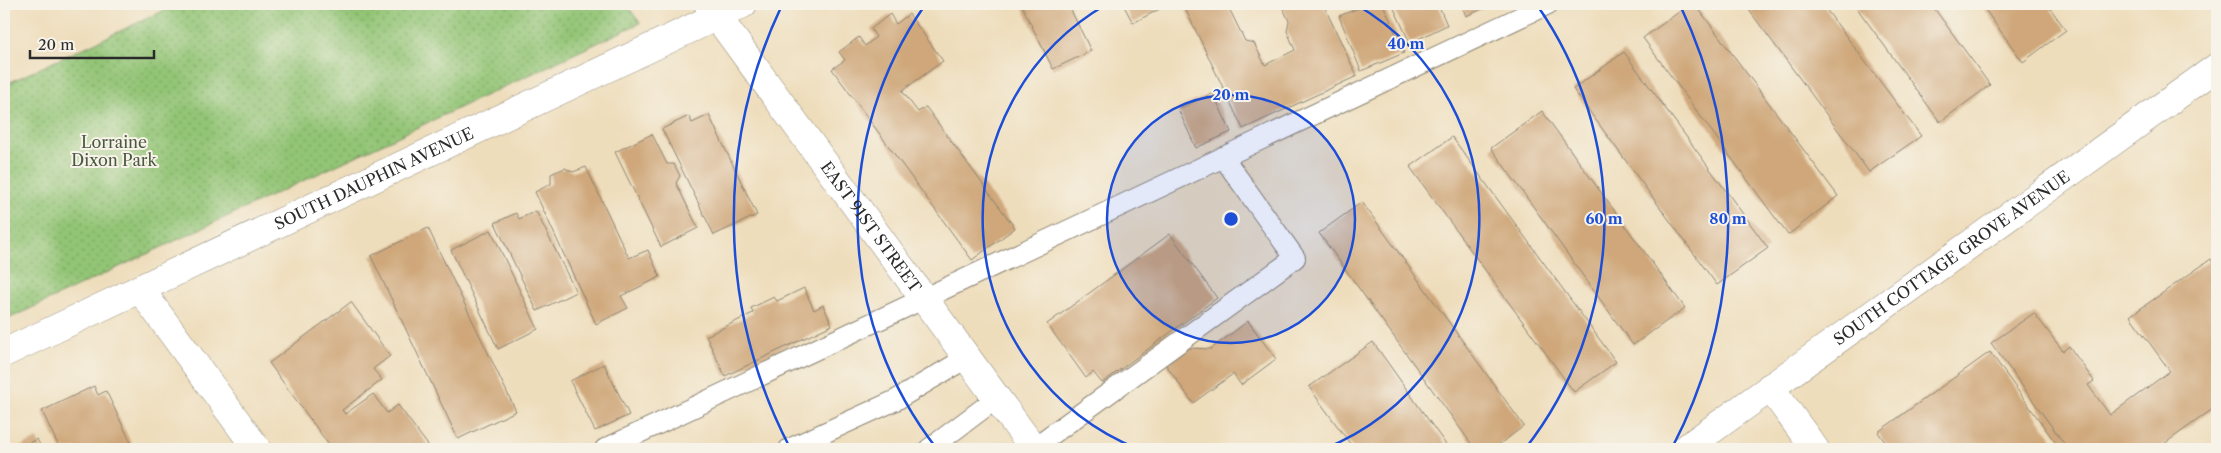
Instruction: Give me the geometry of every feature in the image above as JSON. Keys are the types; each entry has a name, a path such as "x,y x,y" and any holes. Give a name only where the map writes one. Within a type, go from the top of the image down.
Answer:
{"street":[{"name":"SOUTH DAUPHIN AVENUE","path":"4,353 140,289 713,10 743,4"},
{"name":"EAST 91ST STREET","path":"713,10 968,357 1033,449"},
{"name":"SOUTH COTTAGE GROVE AVENUE","path":"1685,449 2217,67"},
{"path":"140,289 257,449"},
{"path":"1770,387 1815,449"}],"lane":[{"path":"605,449 630,444 924,298 1548,4"},
{"path":"1033,449 1295,258 1223,157"},
{"path":"789,449 896,400 968,357"},
{"path":"929,449 997,398"}],"green space":[{"name":"Lorraine Dixon Park","path":"178,4 626,4 640,23 4,321 4,85"}],"building":[{"path":"1021,4 1068,4 1091,51 1053,69"},
{"path":"1123,4 1169,4 1133,23"},
{"path":"1183,4 1227,4 1245,41 1254,43 1265,65 1295,50 1287,31 1289,21 1281,4 1323,4 1357,76 1243,129"},
{"path":"1369,4 1383,4 1404,53 1361,71 1339,16"},
{"path":"1392,4 1438,4 1447,25 1410,43"},
{"path":"1461,4 1494,4 1466,16"},
{"path":"1690,4 1695,4 1838,196 1788,235 1643,38"},
{"path":"1757,4 1822,4 1921,136 1869,172 1749,10"},
{"path":"1854,4 1931,4 1990,85 1940,122"},
{"path":"1981,4 2047,4 2066,30 2023,62"},
{"path":"890,14 896,24 909,14 943,61 902,91 918,112 926,107 1015,228 972,260 832,69 845,60 839,52 859,37 865,46 876,37 871,29"},
{"path":"1624,52 1768,248 1717,285 1573,89"},
{"path":"1213,93 1231,132 1196,148 1178,109"},
{"path":"1542,111 1685,308 1633,345 1491,148"},
{"path":"709,115 757,215 714,235 662,129 689,116 692,123"},
{"path":"652,134 667,164 674,164 680,176 676,183 698,228 661,247 615,152"},
{"path":"1452,137 1616,362 1574,392 1410,167"},
{"path":"586,167 629,258 648,250 660,277 621,296 628,308 596,324 535,192 551,184 551,174 565,168 573,172"},
{"path":"1362,202 1524,426 1493,449 1475,449 1319,233"},
{"path":"536,211 576,292 537,311 495,223 516,213 519,219"},
{"path":"428,228 516,411 458,439 371,256"},
{"path":"491,230 538,329 498,349 451,250"},
{"path":"1170,234 1217,298 1102,383 1093,372 1086,378 1047,324"},
{"path":"2211,259 2217,268 2217,406 2157,449 2068,449 1991,343 2034,313 2063,351 2069,346 2094,381 2088,385 2110,415 2170,371 2130,316"},
{"path":"804,288 814,310 823,305 832,325 725,376 706,336 753,313 751,308 774,297 777,301"},
{"path":"351,302 390,356 373,369 382,380 342,410 345,414 373,394 387,413 398,405 430,448 332,449 269,363"},
{"path":"1248,321 1276,359 1241,385 1233,374 1193,403 1166,365 1189,348 1211,349"},
{"path":"1373,342 1449,449 1354,449 1309,387"},
{"path":"1990,352 2060,449 1890,449 1878,432"},
{"path":"604,364 629,415 595,431 570,381"},
{"path":"94,386 98,395 106,391 134,449 60,449 42,411"},
{"path":"37,439 42,449 16,449"}]}
